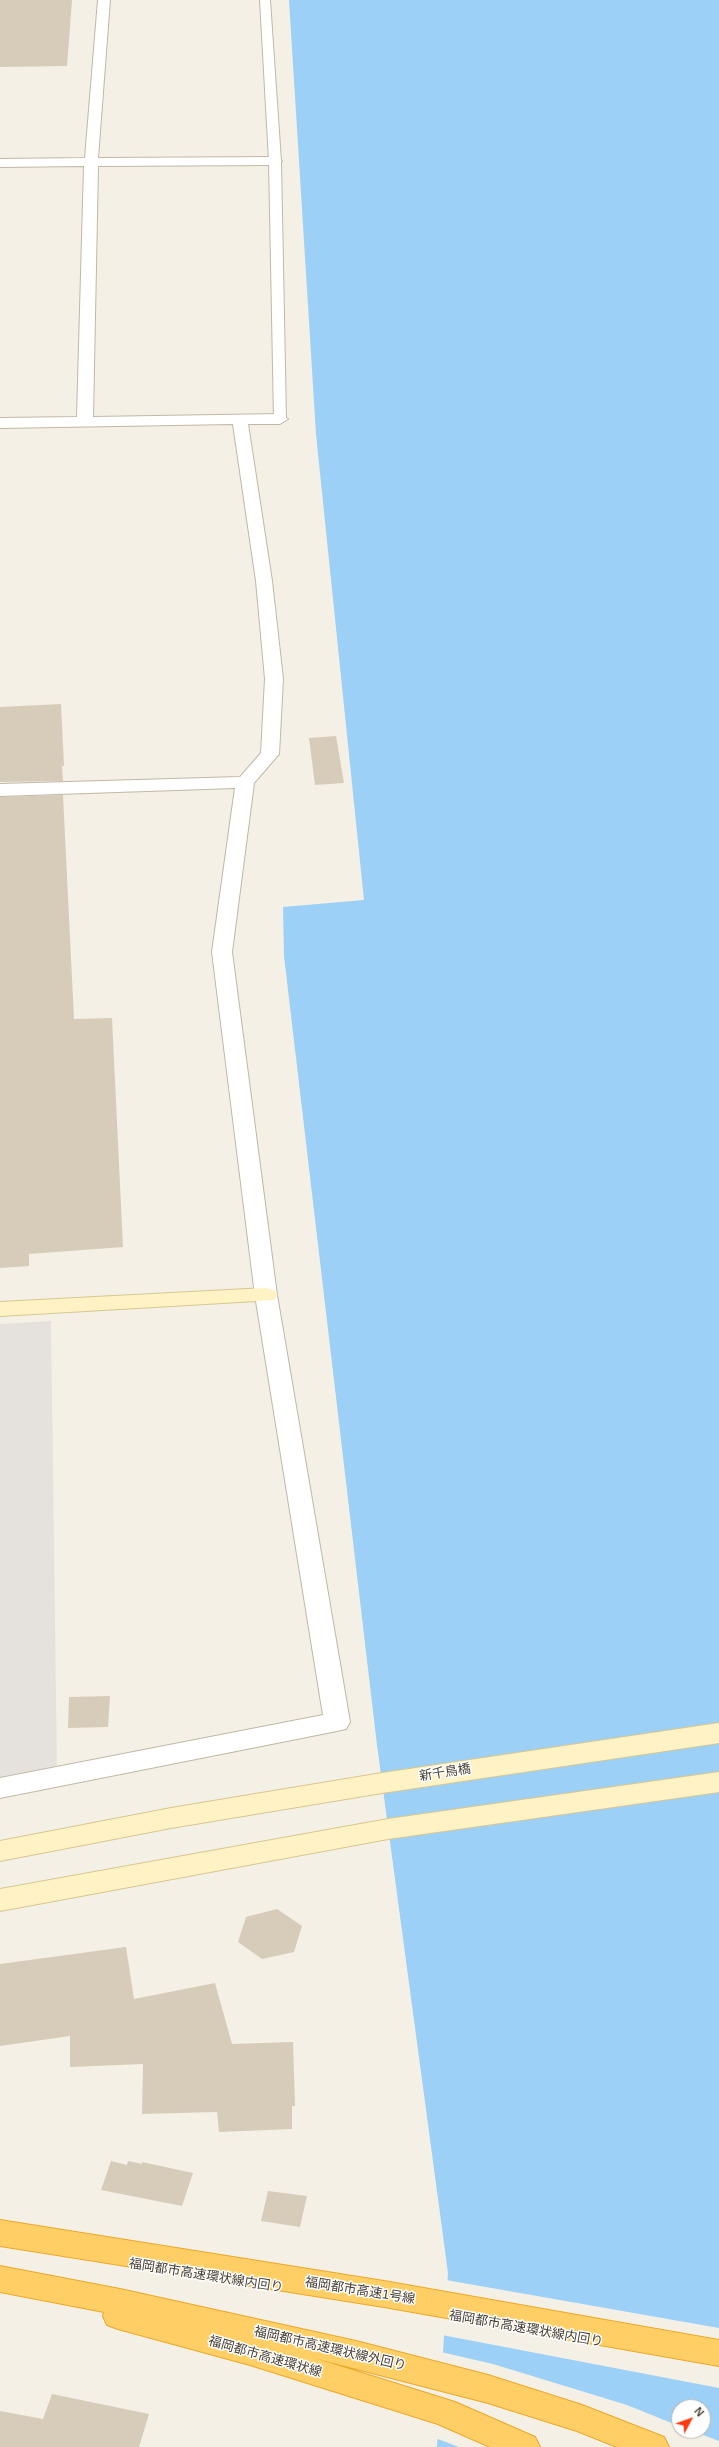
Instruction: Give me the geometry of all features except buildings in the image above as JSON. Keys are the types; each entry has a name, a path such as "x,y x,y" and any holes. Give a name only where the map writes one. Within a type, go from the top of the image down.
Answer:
{"highway":[{"name":"福岡都市高速1号線","path":"0,2233 376,2293 719,2353"},
{"name":"福岡都市高速環状線内回り","path":"0,2245 367,2301 719,2363"},
{"name":"福岡都市高速環状線外回り","path":"0,2279 120,2302 356,2354 488,2389 582,2420 653,2447"},
{"name":"福岡都市高速環状線","path":"0,2288 115,2315 250,2352 444,2412 524,2447"}],"street":[{"path":"85,421 90,163 104,0"},
{"path":"0,163 275,161"},
{"path":"0,423 280,419"},
{"path":"0,1788 338,1722 266,1295 222,952 245,782 270,754 274,679 264,581 240,420"},
{"path":"0,790 245,782"},
{"path":"0,1309 266,1295"},
{"name":"新千鳥橋","path":"0,1851 171,1818 413,1778 719,1733"},
{"path":"0,1900 184,1865 388,1829 719,1782"}],"lane":[{"path":"265,0 275,161 280,419"}],"shaded area":[{"path":"51,1321 57,1769 0,1778 0,1324"}],"water":[{"path":"289,0 719,0 719,2447 437,2447 448,2273 377,1745 284,956 283,907 364,900 316,434"}],"pier":[{"path":"446,2280 719,2328 719,2388 442,2335"},
{"path":"441,2352 493,2364 627,2405 671,2423 671,2439 711,2438 719,2441 719,2447 459,2447 435,2438"}]}
